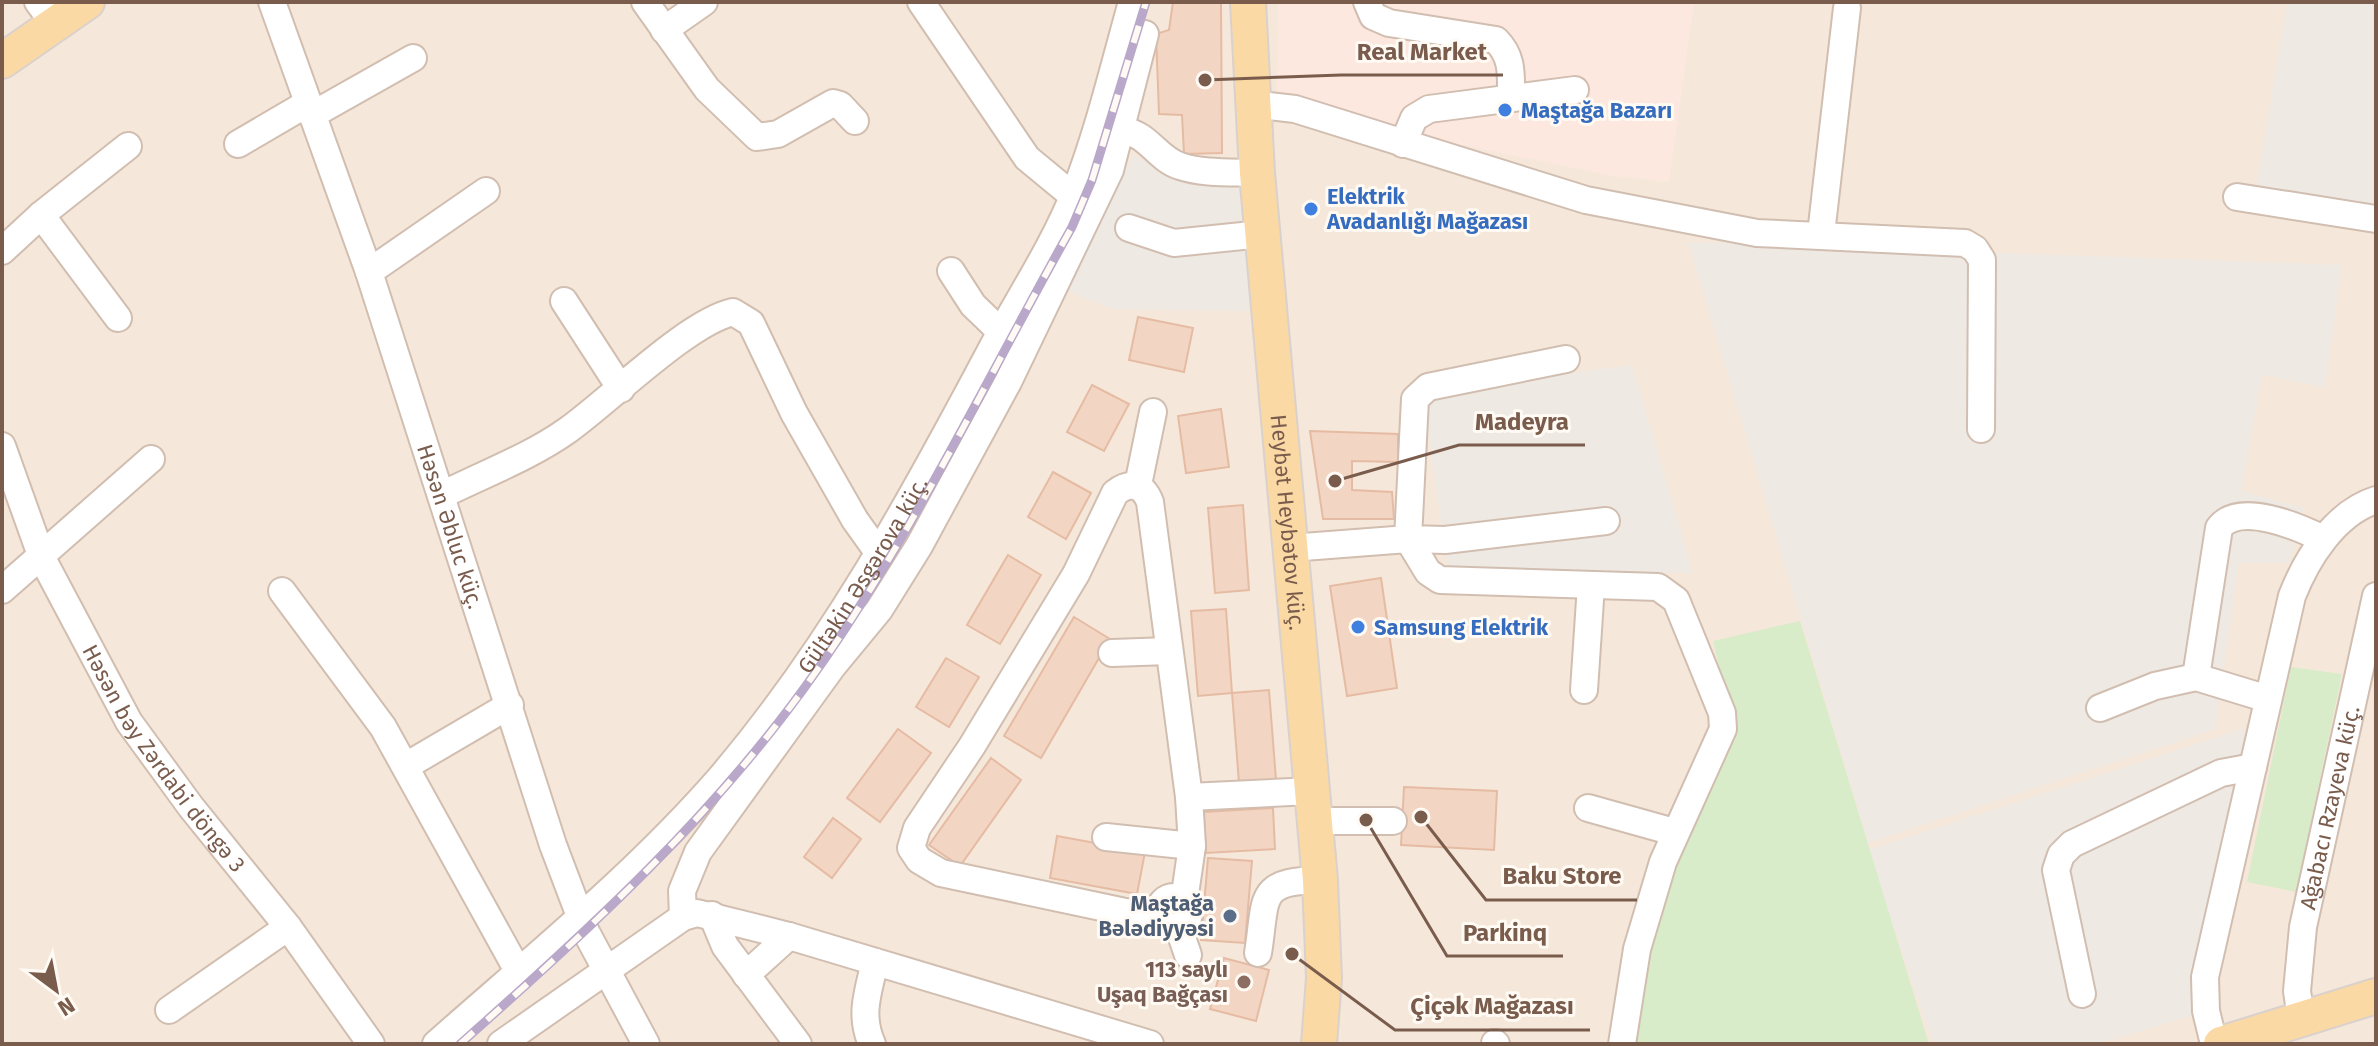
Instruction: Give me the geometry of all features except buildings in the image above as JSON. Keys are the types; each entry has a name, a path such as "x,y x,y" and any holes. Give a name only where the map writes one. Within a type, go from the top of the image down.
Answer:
{"main road":[{"path":"2,61 87,2"},
{"name":"Heybət Heybətov küç.","path":"1248,2 1262,234 1320,880 1324,978 1319,1044"},
{"path":"2,39 46,5"},
{"path":"2221,1044 2376,996"}],"street":[{"name":"Həsən Əbluc küç.","path":"272,2 369,272 579,916 604,969 646,1044"},
{"path":"645,2 707,89 757,137 778,134 833,103 840,105 855,121"},
{"path":"664,30 704,2"},
{"path":"921,2 1027,158 1073,196"},
{"name":"Gültəkin Əsgərova küç.","path":"436,1044 623,879 720,777 790,688 880,555 1073,196 1099,127 1132,2"},
{"path":"1367,2 1373,16 1389,23 1496,40 1505,49 1511,66 1511,97"},
{"path":"1821,234 1847,8"},
{"path":"683,917 682,891 698,852 832,667 879,610 919,546 1008,382 1110,170 1145,34"},
{"path":"238,144 413,58"},
{"path":"1403,144 1414,118 1429,109 1575,90"},
{"path":"1252,104 1295,109 1586,200 1757,233 1952,241 1975,249 1982,260 1981,429"},
{"path":"1122,130 1143,136 1179,166 1257,173"},
{"path":"2,251 41,215 128,146"},
{"path":"369,272 486,191"},
{"path":"2237,197 2376,219"},
{"path":"41,215 118,318"},
{"path":"1129,228 1174,243 1262,234"},
{"path":"951,271 973,305 1001,332"},
{"path":"564,301 621,389"},
{"path":"442,495 532,452 621,389 675,345 724,314 743,316 855,520 880,555"},
{"path":"1566,359 1428,387 1415,399 1408,539 1428,572 1440,580 1658,587 1676,600 1722,713 1723,729 1674,832 1637,949 1622,1044"},
{"path":"1138,485 1153,412"},
{"name":"Həsən bəy Zərdabi döngə 3","path":"2,446 42,558 129,722 191,807 288,927 371,1044"},
{"path":"2,590 151,459"},
{"path":"1174,914 1125,912 941,873 919,860 911,848 917,828 972,746 1076,574 1115,493 1122,487 1138,485 1146,490 1150,502 1189,797 1192,846 1174,914 1188,955"},
{"path":"2214,1044 2206,1011 2205,977 2292,596 2301,574 2323,539 2349,516 2376,500"},
{"path":"2196,677 2219,528 2224,521 2232,517 2274,519 2323,539"},
{"path":"1290,548 1408,539 1445,540 1606,521"},
{"path":"1584,690 1591,585"},
{"path":"282,591 356,688 406,766 518,971"},
{"name":"Ağabacı Rzayeva küç.","path":"2301,1018 2297,991 2303,927 2376,596"},
{"path":"1112,653 1169,651"},
{"path":"2100,708 2155,686 2196,677 2268,699"},
{"path":"406,766 510,705"},
{"path":"2082,994 2056,870 2061,855 2072,844 2221,773 2253,767"},
{"path":"1189,797 1313,806 1393,821"},
{"path":"1588,808 1674,832"},
{"path":"1106,837 1192,846"},
{"path":"1258,953 1267,899 1273,887 1286,880 1320,880"},
{"path":"712,915 725,946 798,1044"},
{"path":"501,1044 604,969 683,917 712,915 1150,1044"},
{"path":"169,1010 288,927"},
{"path":"746,975 789,936"},
{"path":"872,1044 864,1007 875,962"}],"shaded area":[{"path":"2,2 2376,2 2376,1044 2,1044"},
{"name":"Maştağa Bazarı","path":"1278,2 1694,2 1669,182 1608,175 1387,129 1277,92"},
{"path":"2287,2 2376,2 2376,204 2256,188"},
{"path":"1133,155 1178,176 1238,184 1253,311 1113,309 1065,290"},
{"path":"1688,242 2342,265 2325,387 2262,375 2241,491 2305,508 2290,563 2239,563 2215,729 1868,843"},
{"path":"1632,365 1693,573 1448,568 1426,418 1431,397 1445,390"},
{"path":"2252,726 2195,958 2197,1014 2097,1044 1933,1044 1868,850"}],"green space":[{"path":"1800,621 1929,1044 1630,1044 1650,934 1685,827 1736,738 1713,641"},
{"path":"2291,667 2342,674 2296,892 2247,882"}],"railway":[{"path":"460,1044 603,914 693,823 776,725 851,620 918,510 1072,227 1092,180 1146,2"}],"place":[{"name":"Real Market","path":"1205,80"},
{"name":"Maştağa Bazarı","path":"1505,110"},
{"name":"Elektrik Avadanlığı Mağazası","path":"1311,209"},
{"name":"Madeyra","path":"1335,481"},
{"name":"Samsung Elektrik","path":"1358,627"},
{"name":"Baku Store","path":"1421,817"},
{"name":"Parkinq","path":"1366,820"},
{"name":"Maştağa Bələdiyyəsi","path":"1230,916"},
{"name":"Çiçək Mağazası","path":"1292,954"},
{"name":"113 saylı Uşaq Bağçası","path":"1244,982"}]}
